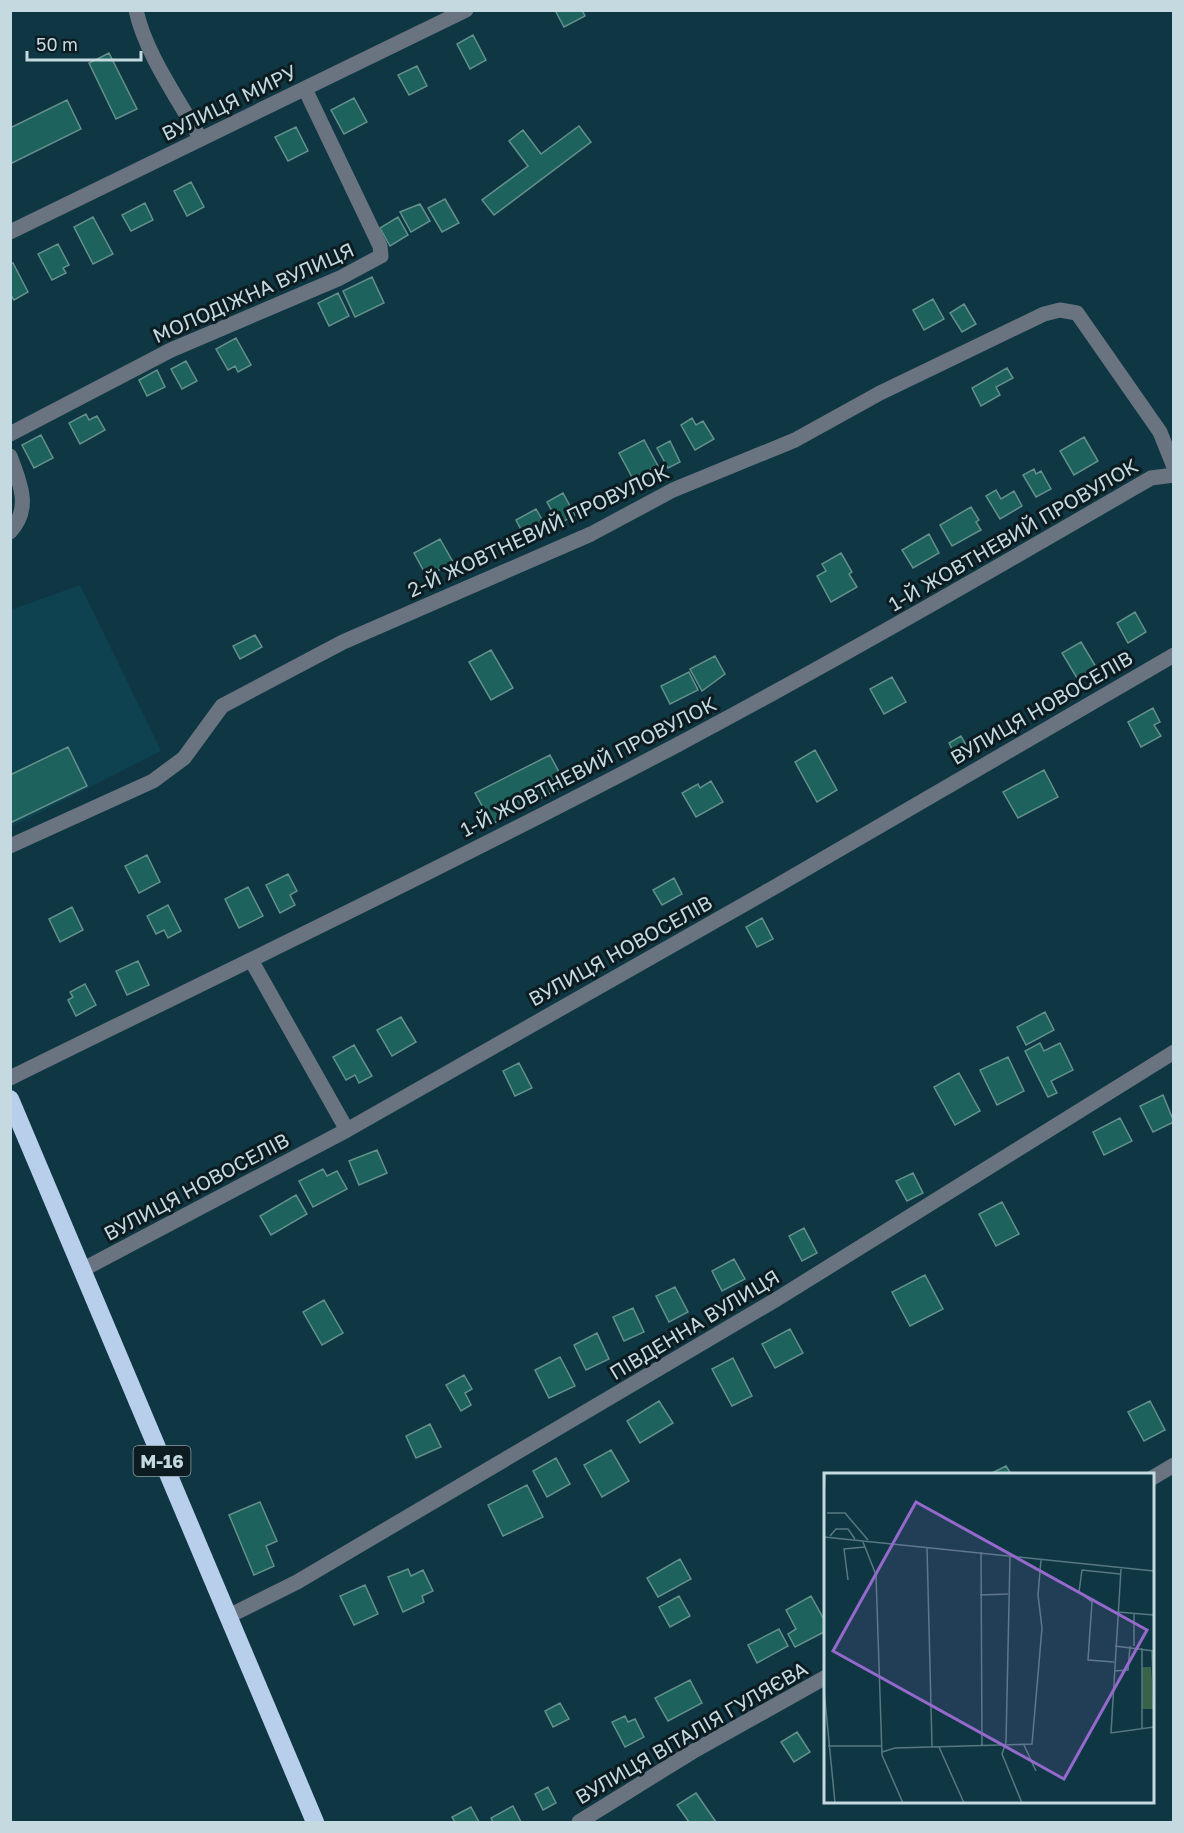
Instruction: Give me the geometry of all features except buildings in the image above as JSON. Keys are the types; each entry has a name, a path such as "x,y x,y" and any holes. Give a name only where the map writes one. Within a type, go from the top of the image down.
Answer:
{"highway":[{"name":"М-16","path":"10,1098 315,1822"}],"street":[{"path":"136,10 150,48 200,138"},
{"name":"ВУЛИЦЯ МИРУ","path":"10,232 466,10"},
{"name":"МОЛОДІЖНА ВУЛИЦЯ","path":"10,434 171,350 340,278 381,256 380,246 304,89"},
{"name":"2-Й ЖОВТНЕВИЙ ПРОВУЛОК","path":"10,846 153,781 184,758 222,706 343,642 591,534 673,490 795,440 880,393 1044,314 1060,310 1077,313 1160,432 1173,467"},
{"path":"10,456 24,499 19,523 10,532"},
{"name":"1-Й ЖОВТНЕВИЙ ПРОВУЛОК","path":"10,1078 514,829 707,729 987,573 1151,478 1173,475"},
{"name":"ВУЛИЦЯ НОВОСЕЛІВ","path":"82,1270 347,1130 773,888 1173,655"},
{"path":"251,960 347,1130"},
{"name":"ПІВДЕННА ВУЛИЦЯ","path":"227,1617 297,1582 777,1299 1173,1052"},
{"path":"1154,1477 1173,1465"},
{"name":"ВУЛИЦЯ ВІТАЛІЯ ГУЛЯЄВА","path":"579,1822 692,1752 824,1678"}],"shaded area":[{"path":"80,585 161,751 11,827 11,610"}]}
